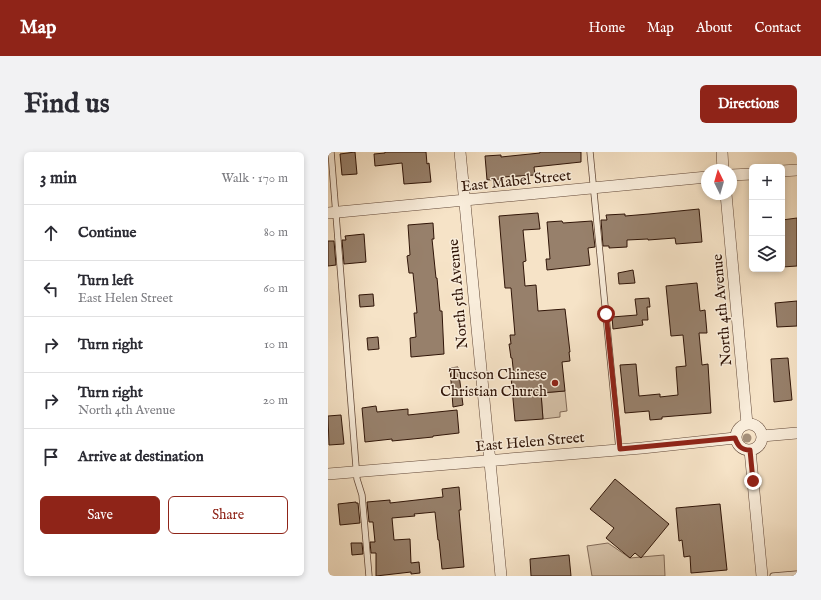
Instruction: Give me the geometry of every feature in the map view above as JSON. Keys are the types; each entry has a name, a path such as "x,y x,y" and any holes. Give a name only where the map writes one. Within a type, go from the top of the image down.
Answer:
{"street":[{"name":"North 5th Avenue","path":"460,152 501,576"},
{"path":"722,152 723,164"},
{"path":"785,171 797,170"},
{"path":"737,175 749,174"},
{"name":"East Mabel Street","path":"332,213 701,178"},
{"name":"North 4th Avenue","path":"727,200 747,424"},
{"path":"747,424 757,426 762,436 761,443 750,450 745,450 737,445 735,438 736,431 743,425 747,424"},
{"path":"762,436 797,433"},
{"name":"East Helen Street","path":"328,474 735,438"},
{"path":"750,450 762,576"}],"lane":[{"path":"331,152 332,213 356,471 362,495 369,576"},
{"path":"590,152 620,449"},
{"path":"773,576 797,574"}],"shaded area":[{"path":"565,391 567,411 560,412 560,417 543,419 541,393"},
{"path":"608,543 630,558 664,555 665,576 592,576 587,546"}],"building":[{"path":"355,152 357,174 342,175 340,154"},
{"path":"385,152 426,152 431,182 404,184 402,163 375,166 374,154"},
{"path":"540,152 581,152 581,162 534,167 535,175 503,177 503,179 487,180 485,156 501,155 501,157"},
{"path":"699,209 702,242 676,244 675,238 648,239 627,240 627,247 609,248 609,246 603,246 601,220 607,220 606,215 625,214 625,216"},
{"path":"538,213 540,229 523,230 526,261 523,262 525,286 536,285 538,311 565,309 570,361 562,362 565,391 541,393 543,419 515,421 511,377 514,377 509,344 511,344 510,335 515,335 511,288 505,288 499,216"},
{"path":"797,218 797,266 785,267 785,220"},
{"path":"562,221 563,223 592,221 595,247 588,248 590,265 547,270 546,259 550,259 547,222"},
{"path":"433,223 434,239 432,239 440,311 442,311 444,354 411,357 410,338 416,337 414,313 417,313 413,273 409,273 407,256 410,255 408,225"},
{"path":"364,234 366,262 344,264 342,240 346,240 345,236"},
{"path":"328,241 334,241 336,265 328,266"},
{"path":"633,270 635,283 619,284 618,273"},
{"path":"697,283 700,311 705,310 707,333 699,333 702,365 708,364 711,413 662,417 662,419 650,420 649,411 625,413 620,365 636,364 639,396 660,394 660,397 678,395 676,367 686,366 683,335 671,336 666,286"},
{"path":"373,294 374,306 360,307 359,295"},
{"path":"649,298 650,307 647,307 648,320 642,320 643,325 613,329 612,317 637,315 635,299"},
{"path":"797,301 797,326 777,327 775,303"},
{"path":"378,337 379,349 368,350 367,338"},
{"path":"788,358 792,400 774,402 771,359"},
{"path":"458,367 463,405 453,407 450,368"},
{"path":"376,406 377,412 408,409 408,415 457,410 459,433 392,441 392,439 365,442 362,408"},
{"path":"341,415 344,444 329,445 328,416"},
{"path":"615,479 669,524 641,558 635,553 630,558 606,538 614,528 590,509"},
{"path":"459,487 461,510 459,510 464,567 442,569 435,512 414,514 415,516 392,518 394,540 410,539 411,563 419,562 420,573 411,574 411,572 376,576 376,553 371,553 370,542 375,542 373,522 369,522 367,502 390,500 390,503 443,497 442,489"},
{"path":"358,503 360,523 340,525 338,504"},
{"path":"720,504 727,570 691,573 690,556 684,557 682,540 679,541 676,508"},
{"path":"351,543 362,543 363,554 352,555"},
{"path":"569,555 571,576 531,576 530,559"}],"place":[{"name":"Tucson Chinese Christian Church","path":"555,383"}],"route":[{"path":"606,314 620,449 735,438 737,445 745,450 750,450 753,481"}]}
